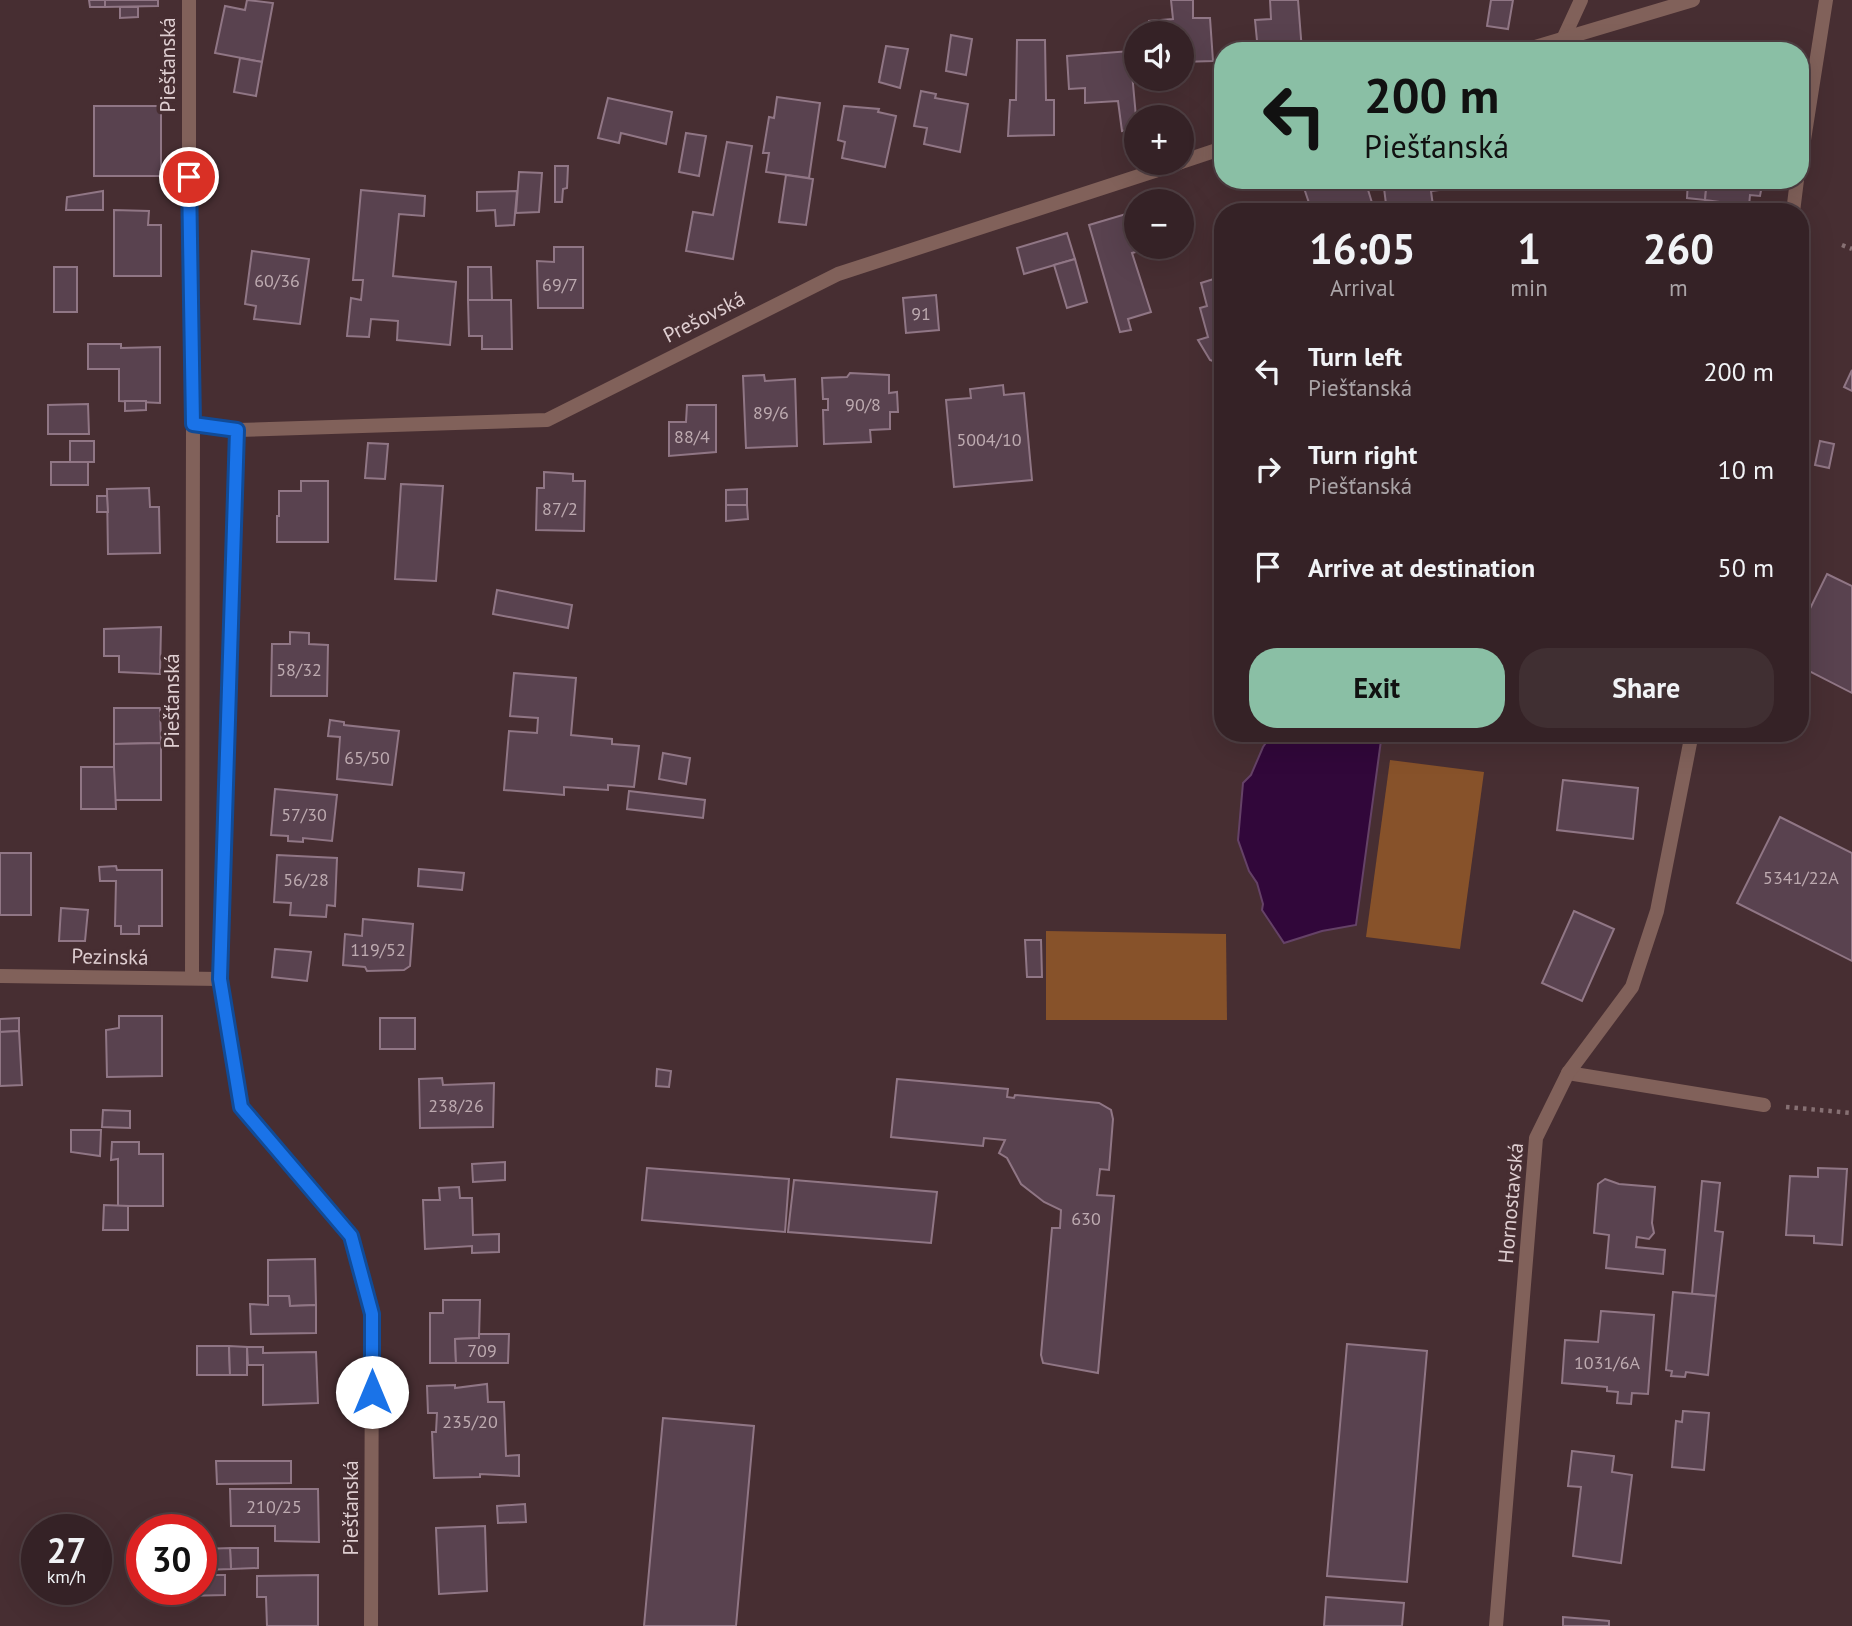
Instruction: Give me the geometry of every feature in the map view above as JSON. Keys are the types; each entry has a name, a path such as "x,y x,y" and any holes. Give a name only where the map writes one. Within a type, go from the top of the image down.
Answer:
{"street":[{"name":"Piešťanská","path":"189,0 189,228 193,424 192,978"},
{"path":"1563,37 1581,0"},
{"path":"1548,42 1693,0"},
{"path":"1809,108 1826,0"},
{"name":"Prešovská","path":"1194,157 1214,151"},
{"name":"Prešovská","path":"237,430 547,420 838,274 1140,175"},
{"path":"193,424 237,430"},
{"name":"Piešťanská","path":"237,430 220,979 241,1107 351,1236 372,1314 372,1626"},
{"name":"Hornostavská","path":"1496,1626 1536,1139 1568,1073 1632,987 1657,911 1690,742"},
{"name":"Pezinská","path":"0,976 220,979"},
{"path":"1568,1073 1764,1105"}],"path":[{"path":"1842,245 1852,249"},
{"path":"1764,1105 1852,1114"}],"shaded area":[{"path":"1267,742 1381,742 1356,925 1322,931 1284,943 1262,910 1257,883 1249,871 1238,840 1243,783 1251,775"},
{"path":"1390,760 1484,772 1460,949 1366,937"},
{"path":"1046,931 1226,934 1227,1020 1046,1020"}],"building":[{"path":"89,0 105,0 105,7 90,7"},
{"path":"105,0 158,0 158,6 105,7"},
{"path":"247,0 273,3 262,62 215,53 225,6 245,10"},
{"path":"1171,0 1193,0 1193,18 1210,18 1213,61 1194,62 1194,21 1149,21 1173,19"},
{"path":"1270,0 1298,0 1301,42 1257,42 1255,20 1271,19"},
{"path":"1491,0 1513,0 1508,29 1487,26"},
{"path":"120,7 138,7 138,17 120,18"},
{"path":"951,35 972,39 966,75 946,71"},
{"path":"1017,40 1045,40 1046,100 1054,100 1054,135 1008,136 1010,100 1016,100"},
{"path":"886,46 908,49 900,88 879,82"},
{"path":"1124,51 1124,91 1134,91 1135,105 1124,105 1124,131 1118,101 1085,103 1085,88 1069,89 1067,56"},
{"path":"240,58 262,62 256,96 234,92"},
{"path":"921,91 936,94 935,98 968,104 960,152 924,144 927,128 914,126"},
{"path":"777,97 820,103 809,178 766,172 769,153 763,153 769,117 774,118"},
{"path":"608,98 672,112 666,144 621,133 619,143 598,138"},
{"path":"94,106 161,106 161,176 94,176"},
{"path":"844,106 879,109 878,112 896,116 885,167 842,158 845,142 838,140"},
{"path":"686,133 706,136 699,176 679,172"},
{"path":"727,142 752,146 733,259 686,251 693,212 713,215"},
{"path":"555,166 568,166 567,188 563,189 562,202 555,202"},
{"path":"519,172 542,173 539,212 516,213"},
{"path":"786,175 813,179 806,225 779,222"},
{"path":"1304,189 1368,189 1372,203 1322,203 1309,203"},
{"path":"1384,189 1448,189 1431,191 1433,203 1386,203"},
{"path":"1688,189 1706,189 1705,200 1687,198"},
{"path":"1706,189 1761,189 1760,196 1750,195 1749,203 1705,200"},
{"path":"361,190 425,196 424,216 399,214 393,276 456,282 450,345 397,340 398,321 371,319 369,337 347,336 351,298 361,300 363,280 353,280"},
{"path":"103,191 103,210 66,210 67,197"},
{"path":"517,191 514,225 496,226 495,210 477,211 477,192"},
{"path":"114,210 149,211 148,225 161,225 161,276 114,276"},
{"path":"1124,215 1124,259 1134,259 1151,312 1128,319 1131,330 1120,332 1089,225"},
{"path":"1067,233 1075,259 1024,274 1017,248"},
{"path":"554,247 583,247 583,308 538,308 537,261 554,262"},
{"path":"252,251 309,259 300,324 254,319 256,306 245,304"},
{"path":"1075,259 1087,302 1067,308 1054,265"},
{"path":"54,267 77,267 77,312 54,312"},
{"path":"468,267 491,267 492,300 468,300"},
{"path":"1214,279 1214,362 1210,360 1198,340 1208,337 1200,308 1207,306 1201,283"},
{"path":"936,295 939,330 906,333 903,298"},
{"path":"468,300 511,300 512,349 482,349 482,336 469,336"},
{"path":"88,344 121,344 121,348 160,347 160,403 119,401 119,369 88,369"},
{"path":"1852,370 1852,391 1844,387"},
{"path":"850,373 889,375 889,393 897,392 898,412 890,412 890,429 870,430 871,442 824,444 823,410 828,410 828,399 823,399 822,378 847,377"},
{"path":"764,375 765,381 795,379 797,446 746,448 743,376"},
{"path":"1003,385 1004,395 1024,393 1032,480 954,487 946,400 971,398 970,389"},
{"path":"125,401 146,401 146,410 125,411"},
{"path":"88,404 89,434 48,434 48,405"},
{"path":"687,405 716,405 716,452 669,456 669,422 686,422"},
{"path":"70,441 94,441 94,462 70,462"},
{"path":"1820,441 1834,444 1829,468 1815,465"},
{"path":"368,443 388,444 385,479 365,478"},
{"path":"51,462 88,462 88,485 51,485"},
{"path":"544,472 573,474 573,481 585,481 584,531 536,530 537,488 544,488"},
{"path":"301,481 328,481 328,542 277,542 279,491 301,491"},
{"path":"401,484 443,486 436,581 395,579"},
{"path":"149,488 150,507 159,507 160,553 108,554 107,489"},
{"path":"747,489 747,505 726,505 726,490"},
{"path":"97,496 107,496 108,512 97,512"},
{"path":"726,505 747,505 748,519 726,521"},
{"path":"1827,574 1852,586 1852,693 1809,671 1809,611"},
{"path":"497,590 572,605 568,628 493,614"},
{"path":"161,627 160,674 119,672 119,656 104,656 104,629"},
{"path":"290,632 309,633 309,644 328,645 327,696 271,696 272,644 290,644"},
{"path":"514,673 576,678 571,735 612,739 612,744 639,746 634,787 608,785 608,790 564,787 564,795 504,790 509,731 537,733 538,718 510,716"},
{"path":"114,708 160,708 161,743 114,744"},
{"path":"330,720 344,722 344,725 399,731 392,785 337,779 340,737 328,736"},
{"path":"161,743 161,800 114,800 114,744"},
{"path":"663,753 690,758 686,784 659,779"},
{"path":"81,767 114,767 116,809 81,809"},
{"path":"1563,780 1638,788 1633,839 1557,830"},
{"path":"275,789 337,795 332,841 303,838 303,842 288,841 288,836 271,835"},
{"path":"629,791 705,800 703,818 627,809"},
{"path":"1780,817 1852,853 1852,961 1737,903"},
{"path":"0,853 31,853 31,915 0,915"},
{"path":"277,855 337,858 335,906 327,905 326,917 290,915 291,903 274,902"},
{"path":"116,866 117,870 162,870 162,926 139,926 139,934 121,934 121,926 115,926 116,881 100,881 99,867"},
{"path":"419,869 464,873 462,890 418,886"},
{"path":"61,908 88,910 85,941 59,941"},
{"path":"1574,911 1614,929 1582,1001 1542,983"},
{"path":"363,919 413,924 410,966 404,970 367,971 365,967 343,965 345,934 362,936"},
{"path":"1025,940 1041,940 1042,977 1027,977"},
{"path":"275,949 311,952 307,981 272,977"},
{"path":"119,1016 162,1016 162,1076 107,1077 106,1030 119,1028"},
{"path":"19,1018 19,1031 0,1032 0,1019"},
{"path":"380,1018 415,1018 415,1049 380,1049"},
{"path":"19,1031 22,1085 0,1086 0,1032"},
{"path":"657,1069 671,1071 669,1087 656,1086"},
{"path":"442,1078 443,1085 494,1083 493,1127 420,1128 419,1079"},
{"path":"897,1079 1008,1089 1007,1097 1014,1098 1015,1095 1099,1103 1111,1110 1113,1119 1109,1170 1100,1169 1097,1195 1114,1196 1098,1373 1043,1363 1041,1355 1052,1228 1060,1228 1061,1210 1044,1202 1021,1184 1007,1158 999,1153 1005,1140 984,1138 983,1146 891,1137"},
{"path":"103,1110 130,1111 130,1128 102,1127"},
{"path":"71,1130 101,1130 100,1156 71,1152"},
{"path":"112,1142 139,1142 139,1154 163,1154 163,1206 118,1206 118,1159 111,1160"},
{"path":"505,1162 505,1180 473,1182 472,1164"},
{"path":"647,1168 789,1179 785,1232 642,1220"},
{"path":"1818,1168 1847,1169 1842,1245 1814,1243 1814,1236 1786,1235 1790,1176 1818,1177"},
{"path":"1605,1179 1619,1184 1655,1187 1652,1223 1654,1233 1649,1239 1637,1237 1636,1247 1665,1250 1663,1274 1606,1268 1609,1235 1594,1233 1598,1184"},
{"path":"794,1180 937,1192 931,1243 788,1232"},
{"path":"1702,1181 1720,1183 1715,1231 1723,1232 1716,1296 1692,1294"},
{"path":"459,1187 460,1198 472,1198 473,1235 499,1234 499,1252 472,1253 472,1246 425,1249 423,1200 440,1200 439,1188"},
{"path":"104,1205 128,1206 128,1230 103,1230"},
{"path":"315,1259 316,1305 290,1306 289,1296 268,1296 268,1260"},
{"path":"1673,1292 1716,1296 1708,1375 1686,1372 1685,1377 1671,1376 1672,1371 1666,1370"},
{"path":"268,1296 289,1296 290,1306 316,1305 316,1333 251,1334 250,1304 268,1305"},
{"path":"443,1300 480,1300 479,1338 455,1339 456,1363 430,1363 430,1313 443,1313"},
{"path":"1601,1311 1654,1315 1648,1394 1632,1393 1631,1404 1617,1403 1618,1392 1607,1391 1607,1387 1562,1383 1565,1340 1598,1342"},
{"path":"479,1334 509,1334 508,1363 456,1363 455,1339 479,1338"},
{"path":"1347,1344 1427,1351 1407,1582 1327,1576"},
{"path":"197,1346 229,1346 230,1375 197,1375"},
{"path":"229,1346 247,1347 247,1375 230,1375"},
{"path":"247,1347 263,1347 263,1353 316,1352 318,1403 263,1405 263,1365 248,1365"},
{"path":"487,1384 488,1402 504,1402 506,1456 519,1455 519,1476 480,1474 480,1477 434,1478 432,1432 436,1432 437,1413 428,1413 427,1386 455,1385 455,1388"},
{"path":"1683,1411 1709,1413 1704,1470 1672,1467 1676,1421 1682,1422"},
{"path":"663,1418 754,1426 736,1626 644,1626"},
{"path":"1572,1451 1614,1456 1612,1472 1632,1475 1621,1563 1573,1556 1581,1487 1568,1486"},
{"path":"216,1461 291,1461 291,1483 217,1484"},
{"path":"230,1489 318,1489 319,1542 275,1541 275,1526 231,1526"},
{"path":"525,1504 526,1522 498,1523 497,1506"},
{"path":"485,1526 487,1591 439,1594 436,1528"},
{"path":"217,1548 230,1548 231,1569 217,1569"},
{"path":"230,1548 258,1548 258,1568 231,1569"},
{"path":"217,1575 225,1575 225,1595 217,1595"},
{"path":"318,1575 318,1626 267,1626 266,1597 257,1597 257,1576"},
{"path":"1326,1597 1404,1603 1402,1626 1324,1626"},
{"path":"1563,1617 1609,1621 1609,1626 1563,1626"}],"route":[{"path":"189,177 193,424 237,430 220,979 241,1107 351,1236 372,1314 372,1392"}]}
